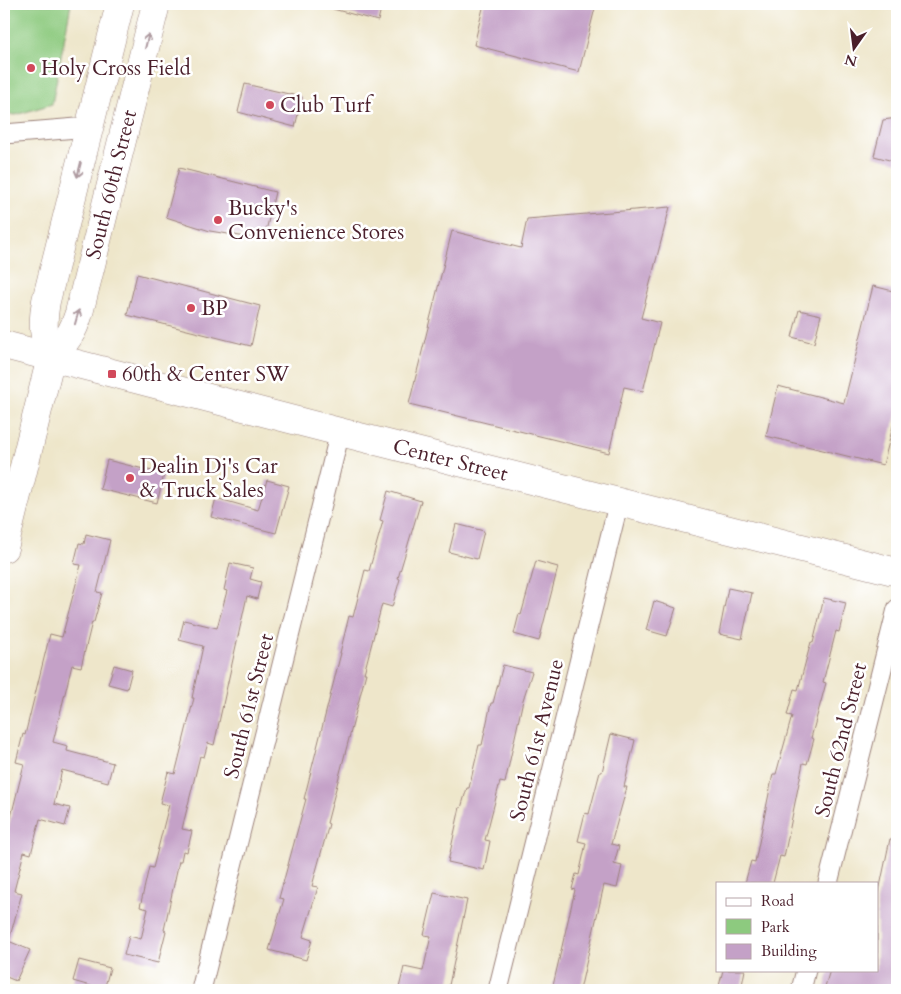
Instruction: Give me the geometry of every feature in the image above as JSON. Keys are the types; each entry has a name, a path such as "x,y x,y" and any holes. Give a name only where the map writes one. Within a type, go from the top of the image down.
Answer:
{"main road":[{"name":"South 60th Street","path":"4,548 51,358 44,335 43,321 46,301 120,4"},
{"name":"South 60th Street","path":"51,358 66,343 74,328 156,4"},
{"name":"Center Street","path":"4,345 340,432 897,572"}],"street":[{"path":"4,134 90,127"},
{"name":"South 61st Street","path":"202,990 340,432"},
{"name":"South 61st Avenue","path":"498,990 619,501"},
{"name":"South 62nd Street","path":"828,882 897,609"},
{"path":"801,990 806,972"}],"green space":[{"name":"Holy Cross Field","path":"4,4 71,4 52,104 16,115 4,114"}],"building":[{"path":"334,4 382,4 378,21 333,9"},
{"path":"484,4 596,4 579,72 474,45"},
{"name":"Club Turf","path":"245,84 302,97 295,127 238,112"},
{"path":"897,118 897,162 874,156 883,120"},
{"path":"179,168 275,192 264,240 210,231 166,217"},
{"path":"670,207 641,318 660,323 643,391 624,387 609,453 409,404 452,231 521,248 527,219"},
{"path":"137,274 260,306 251,346 127,315"},
{"path":"873,286 897,292 897,411 883,465 766,436 778,386 844,403"},
{"path":"799,310 821,315 814,343 792,337"},
{"path":"107,460 164,474 157,503 100,489"},
{"path":"267,480 289,486 276,533 211,517 216,498 258,510"},
{"path":"388,491 421,501 398,578 400,579 392,607 382,604 364,673 366,673 312,886 318,887 303,937 312,940 306,960 269,950 284,899 279,898 306,799 304,799 349,616 353,617 365,570 369,571 383,521 380,520"},
{"path":"456,524 484,531 477,559 449,552"},
{"path":"86,534 110,540 97,592 102,593 94,622 92,622 81,667 72,665 53,742 68,746 67,751 113,763 108,782 62,770 54,804 70,808 65,826 40,819 31,854 24,852 14,891 22,893 9,940 6,940 30,950 16,981 4,976 4,827 8,829 24,764 16,762 23,734 25,735 50,634 62,637 81,565 74,564 79,543 84,544"},
{"path":"536,561 558,567 539,641 514,634"},
{"path":"230,563 253,568 250,579 261,582 257,599 247,596 214,745 208,743 204,757 200,756 182,829 192,831 187,852 183,851 181,861 179,861 158,963 124,955 129,936 141,939 148,909 140,907 149,867 153,868 169,805 160,803 168,772 175,774 194,698 192,698 203,646 179,640 184,620 217,628 227,591 224,590"},
{"path":"728,588 752,593 742,639 719,634"},
{"path":"824,598 846,603 839,632 836,631 823,682 826,683 811,738 814,739 807,764 803,763 784,857 780,856 773,882 745,882 751,861 755,862 773,774 776,774 792,716 787,715 794,689 798,690 811,642 813,643"},
{"path":"654,601 676,608 667,636 646,630"},
{"path":"114,665 132,670 127,689 108,684"},
{"path":"503,665 532,672 523,700 505,783 500,782 485,840 490,841 484,870 448,862 460,807 467,788 469,788 479,745 482,745 491,703 493,703"},
{"path":"611,734 635,740 624,787 627,787 611,844 619,846 614,864 622,866 617,888 604,885 580,990 552,990 575,890 572,889 576,874 579,875 586,843 578,841 585,813 589,814 600,772 602,772"},
{"path":"890,839 897,839 897,990 824,990 829,972 878,972 878,896"},
{"path":"434,893 467,900 448,990 407,990 399,988 404,967 423,971 431,936 424,935"},
{"path":"79,960 110,968 104,990 73,981"},
{"path":"722,972 745,972 741,990 718,990"}],"place":[{"name":"Holy Cross Field","path":"31,68"},
{"name":"Club Turf","path":"270,105"},
{"name":"Bucky's Convenience Stores","path":"218,220"},
{"name":"BP","path":"191,308"},
{"name":"60th & Center SW","path":"112,374"},
{"name":"Dealin Dj's Car & Truck Sales","path":"130,478"}]}
